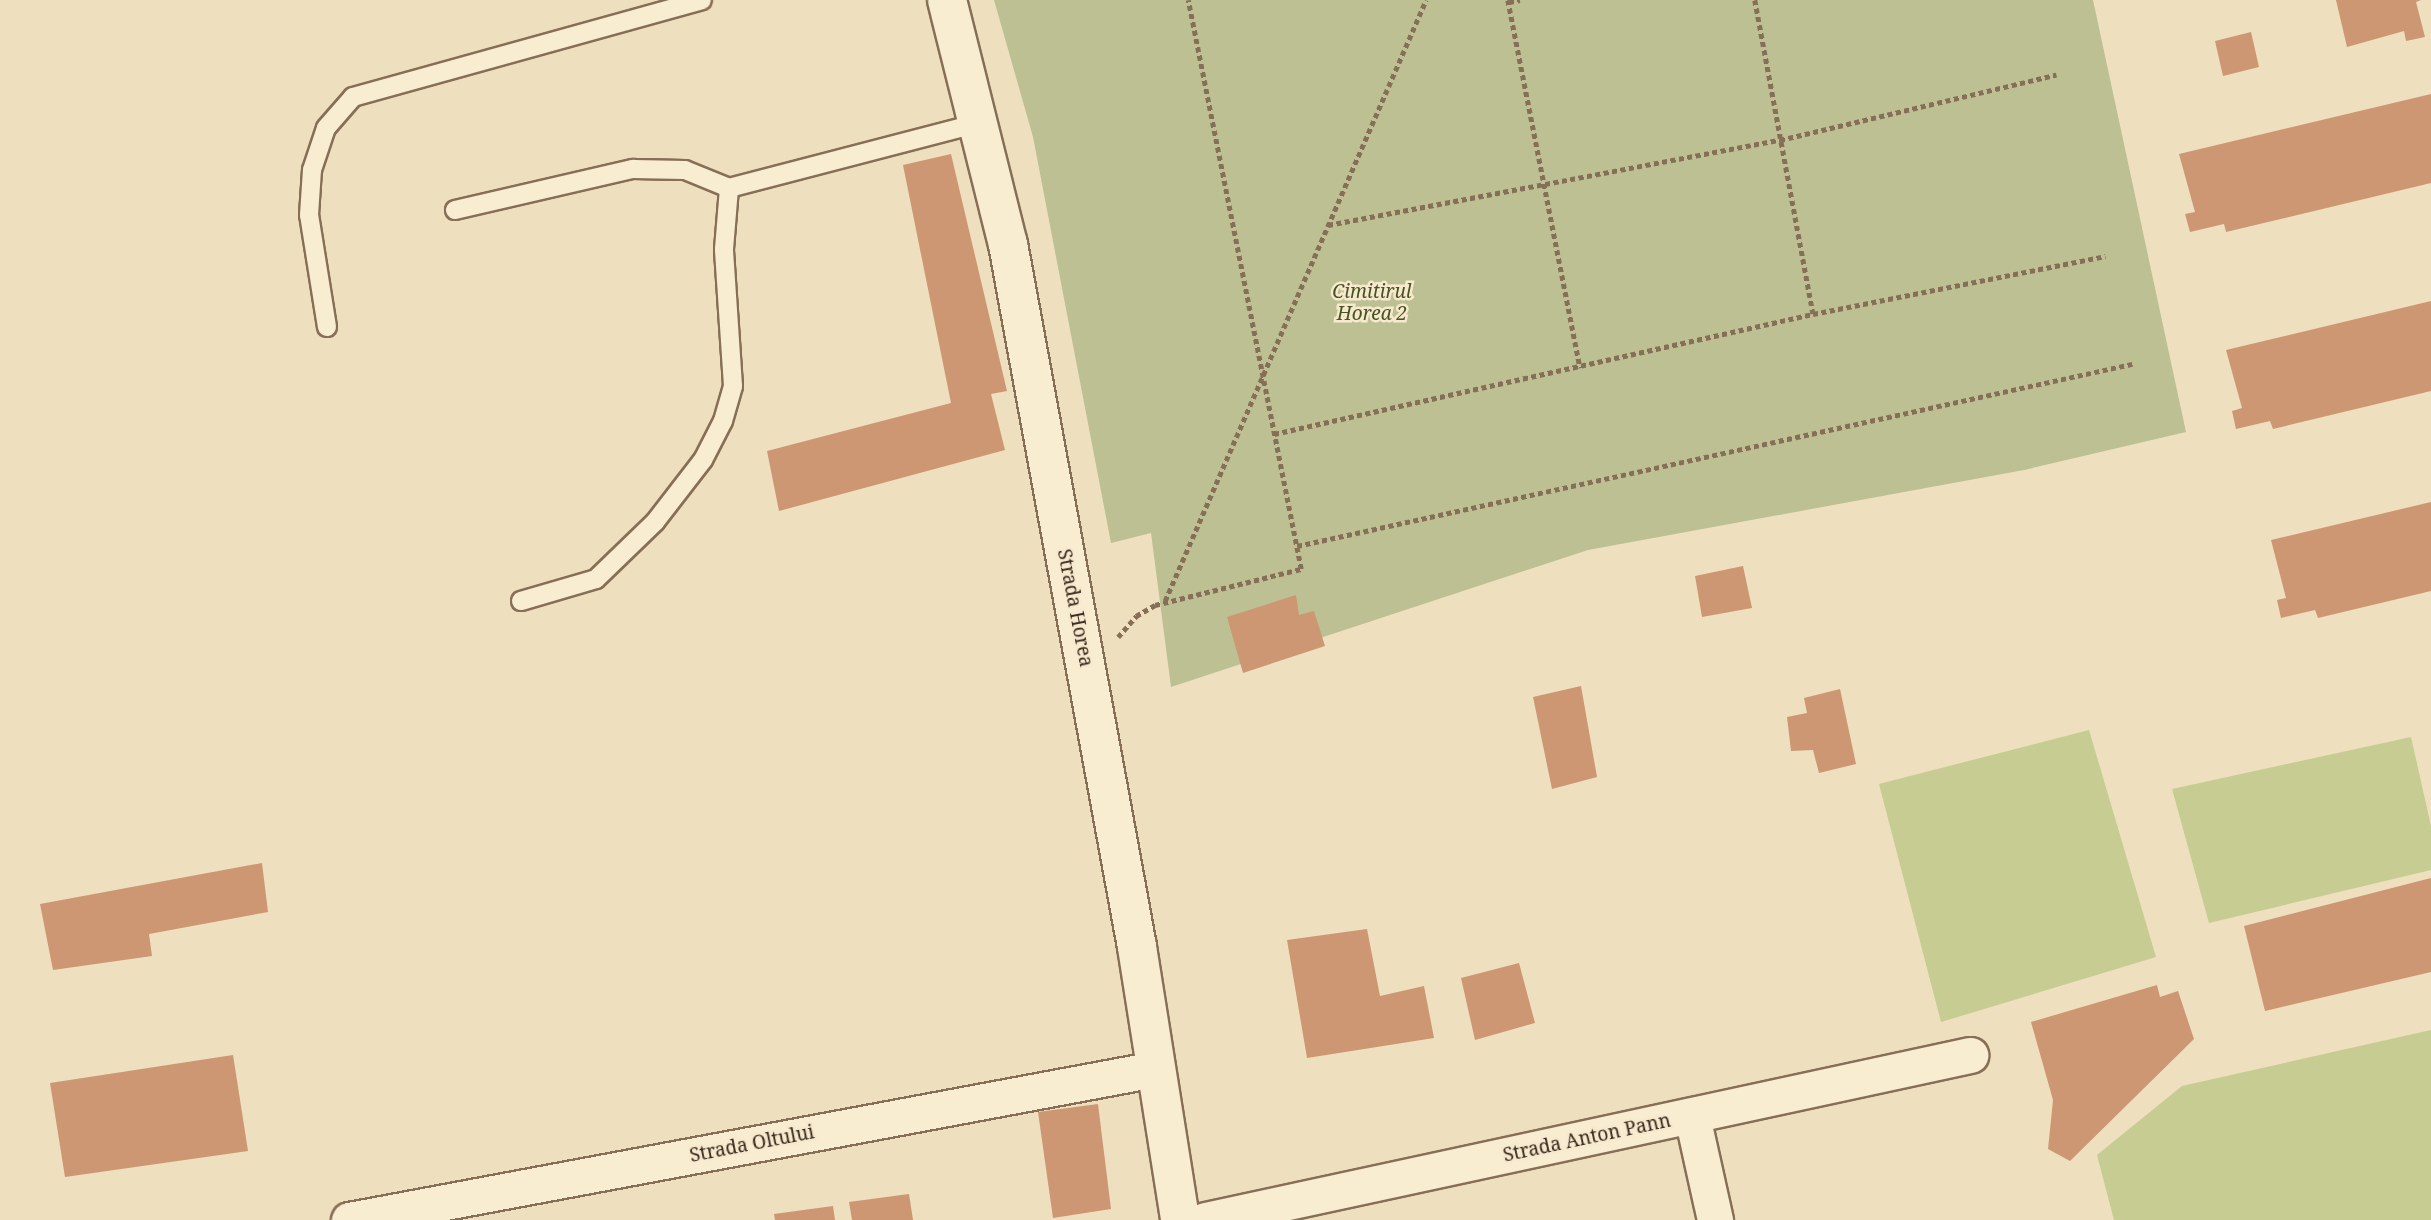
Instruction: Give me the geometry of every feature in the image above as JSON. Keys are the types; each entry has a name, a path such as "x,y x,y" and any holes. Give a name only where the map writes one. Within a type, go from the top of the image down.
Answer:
{"street":[{"name":"Strada Horea","path":"947,0 1008,244 1088,676 1180,1220"},
{"name":"Strada Anton Pann","path":"1205,1220 1970,1055"},
{"name":"Strada Oltului","path":"349,1220 1155,1069"},
{"path":"1692,1116 1715,1220"}],"lane":[{"path":"327,327 309,215 312,170 326,128 353,97 702,0"},
{"path":"455,210 633,169 685,170 729,188 978,123"},
{"path":"521,601 596,579 655,522 703,460 723,421 733,386 724,249 729,188"}],"path":[{"path":"1088,676 1136,616 1165,602 1301,569 1188,0"},
{"path":"1165,602 1426,0"},
{"path":"1520,0 1508,1 1542,187 1580,368"},
{"path":"1755,0 1813,314"},
{"path":"1328,225 1542,187 1780,140 2056,75"},
{"path":"1274,434 1813,314 2105,256"},
{"path":"1297,546 2133,364"}],"green space":[{"name":"Cimitirul Horea 2","path":"994,0 2093,0 2186,432 2024,470 1588,550 1171,687 1151,533 1111,543 1033,137"},
{"path":"2089,730 2156,957 1941,1022 1879,784"},
{"path":"2411,737 2431,826 2431,870 2209,923 2172,789"},
{"path":"2431,1030 2431,1220 2114,1220 2097,1155 2182,1086"}],"building":[{"path":"2336,0 2421,0 2416,2 2425,37 2406,41 2404,31 2347,47"},
{"path":"2251,32 2259,67 2223,76 2215,41"},
{"path":"2431,94 2431,183 2226,232 2224,224 2190,232 2185,214 2195,212 2179,154"},
{"path":"951,154 1007,391 991,394 1005,450 779,511 767,451 951,403 903,165"},
{"path":"2431,301 2431,391 2273,429 2270,421 2236,429 2232,411 2242,408 2226,350"},
{"path":"2431,502 2431,591 2318,618 2315,610 2281,618 2277,600 2286,598 2271,540"},
{"path":"1743,566 1752,608 1702,617 1695,576"},
{"path":"1296,595 1299,615 1314,611 1325,646 1243,673 1227,617"},
{"path":"1581,686 1597,777 1552,789 1533,697"},
{"path":"1840,689 1856,764 1819,773 1813,750 1791,751 1787,717 1807,713 1804,698"},
{"path":"262,863 268,912 149,934 152,956 53,970 40,904"},
{"path":"2431,878 2431,972 2265,1011 2244,926"},
{"path":"1367,929 1380,996 1424,986 1434,1038 1307,1058 1287,940"},
{"path":"1519,963 1535,1023 1475,1040 1461,978"},
{"path":"2157,985 2160,997 2178,991 2194,1039 2070,1161 2048,1149 2053,1100 2031,1022"},
{"path":"233,1055 248,1151 65,1177 50,1083"},
{"path":"1098,1104 1111,1209 1053,1218 1038,1112"},
{"path":"909,1194 913,1220 852,1220 849,1202"},
{"path":"833,1206 835,1220 775,1220 774,1214"}]}
